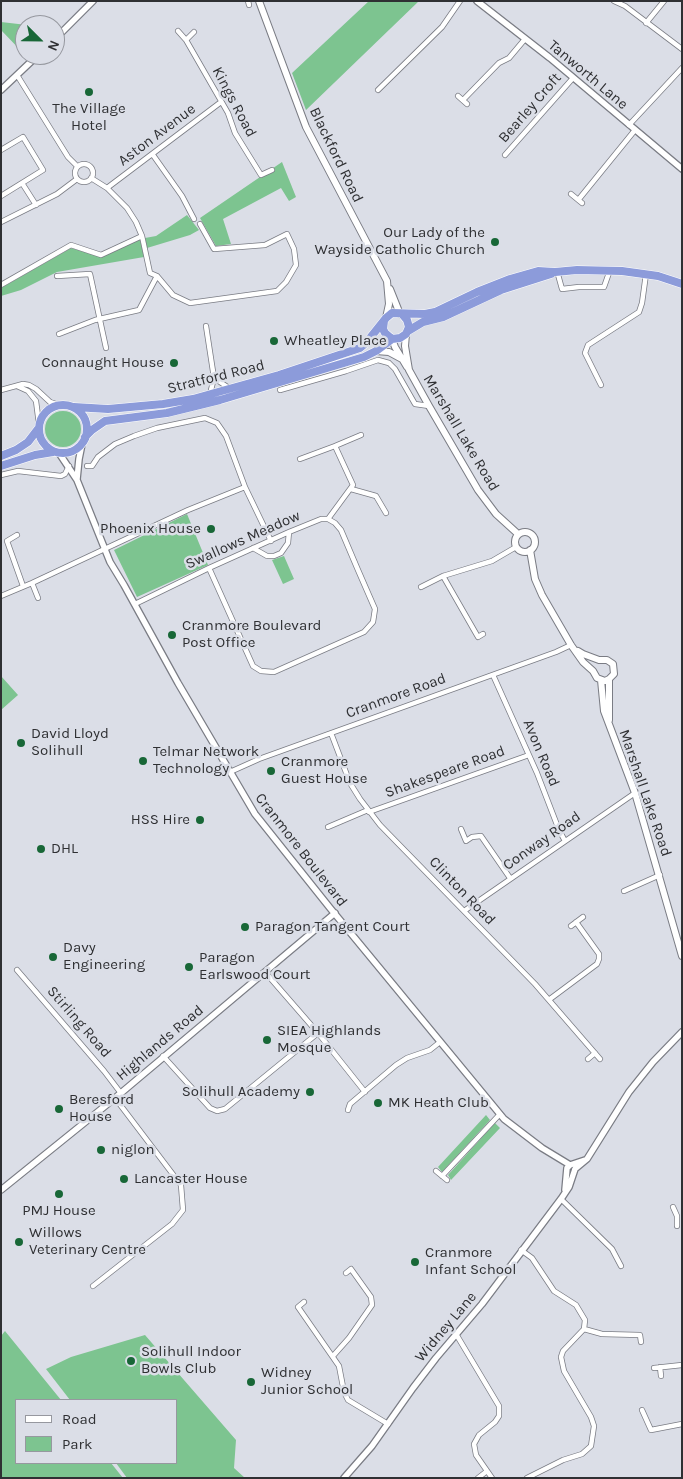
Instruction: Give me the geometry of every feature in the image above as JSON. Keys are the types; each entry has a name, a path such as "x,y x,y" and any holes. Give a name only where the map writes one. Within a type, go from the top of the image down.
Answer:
{"highway":[{"name":"Stratford Road","path":"74,407 108,410 163,404 193,399 279,375 360,348 385,319 392,314 425,314 435,312 510,279 538,272 610,270 658,276 682,284"},
{"name":"Stratford Road","path":"84,440 99,424 105,421 167,413 220,400 364,356 376,351 392,339 400,338 423,322 443,317 501,290 556,272"},
{"path":"658,276 682,278"},
{"path":"401,314 407,320 407,332"},
{"path":"385,319 383,325 385,333 392,339"},
{"path":"1,456 16,450 28,442 39,427 41,418 46,412 59,405 74,407 84,418 86,423 84,440 71,452 35,455 1,466"},
{"path":"39,427 42,442 47,448 56,452"}],"main road":[{"name":"Blackford Road","path":"259,1 306,127 387,281 389,304 385,319"},
{"path":"387,281 401,314"},
{"name":"Marshall Lake Road","path":"407,332 405,346 409,370 478,490 496,514 518,534"},
{"path":"392,339 409,370"},
{"path":"376,351 389,352 403,360"},
{"path":"526,532 533,535 534,544 530,550 522,552 516,547 514,542 518,534 526,532"},
{"path":"530,550 535,579 542,595 573,647 583,662 593,671 594,675 601,680 610,679"},
{"name":"Marshall Lake Road","path":"573,647 583,654 599,660 607,660 613,664 614,674 610,679 609,724"},
{"path":"593,671 594,665 599,660"},
{"name":"Marshall Lake Road","path":"601,680 604,711 635,793 682,956"}],"street":[{"path":"65,29 93,1"},
{"path":"378,90 442,27 460,1"},
{"name":"Tanworth Lane","path":"477,1 526,38 682,169"},
{"path":"614,1 625,6 682,50"},
{"path":"646,23 664,1"},
{"name":"Kings Road","path":"178,31 186,40 228,113 235,133 261,176"},
{"path":"186,40 194,32"},
{"path":"463,100 499,63 509,58 526,38"},
{"path":"1,90 28,65"},
{"path":"629,126 682,68"},
{"path":"17,75 68,157 77,166"},
{"name":"Bearley Croft","path":"505,155 573,78"},
{"path":"458,96 467,104"},
{"name":"Aston Avenue","path":"107,188 221,102"},
{"path":"571,194 581,201 635,130"},
{"path":"1,150 23,137 43,170 1,196"},
{"path":"153,155 182,196 194,219"},
{"path":"77,166 86,164 90,167 92,172 91,178"},
{"path":"77,166 75,174 77,178"},
{"path":"254,179 272,170"},
{"path":"77,178 84,181 91,178"},
{"path":"1,222 57,194 77,178"},
{"path":"91,178 107,188 127,208 136,222 142,236 150,273 157,276 173,295 190,303 277,291 286,282 296,264 294,249 287,234 266,245 214,249 200,224"},
{"path":"22,183 36,205"},
{"path":"1,285 70,245 101,255 142,236"},
{"path":"556,272 562,289 604,287 610,270"},
{"path":"57,276 90,274 106,348"},
{"path":"601,385 585,353 588,345 639,312 646,274"},
{"path":"59,334 100,319 139,310 157,276"},
{"path":"206,326 214,378 210,394"},
{"path":"280,390 378,360 389,363 395,369 415,404 429,406"},
{"path":"214,378 230,388"},
{"path":"1,390 29,385 50,402 59,405"},
{"path":"17,386 28,391 36,401 39,427"},
{"name":"Stratford Road","path":"167,413 172,424"},
{"path":"87,466 92,466 98,457 115,444 134,436 172,424 205,418 217,423 226,436 245,487 271,541"},
{"path":"300,459 361,435"},
{"name":"Cranmore Boulevard","path":"77,480 79,459 84,440"},
{"path":"209,568 253,666 261,672 274,672 364,632 373,622 375,609 340,530 335,523 328,519 353,485 335,446"},
{"name":"Cranmore Boulevard","path":"56,452 69,466 77,480 104,549 178,683 246,801 264,828 500,1114 571,1169"},
{"path":"92,453 98,457"},
{"path":"1,475 18,471 61,476 65,474 69,466"},
{"path":"1,596 188,510 245,487"},
{"path":"351,489 376,496 386,513"},
{"name":"Swallows Meadow","path":"135,604 289,532 321,519 328,519"},
{"path":"253,548 268,556 281,553 288,543 289,532"},
{"path":"1,543 17,536"},
{"path":"7,541 24,586"},
{"path":"421,587 443,576 492,561 516,547"},
{"path":"443,576 478,637 483,634"},
{"path":"32,583 38,598"},
{"name":"Cranmore Road","path":"230,772 259,759 573,647"},
{"name":"Avon Road","path":"493,675 565,840"},
{"name":"Clinton Road","path":"331,733 350,783 369,811 392,839 550,1000 600,1059"},
{"name":"Shakespeare Road","path":"328,827 529,755"},
{"name":"Conway Road","path":"464,911 635,793"},
{"path":"461,829 466,840 481,836 510,878"},
{"path":"624,890 660,875"},
{"name":"Highlands Road","path":"1,1190 115,1098 334,913"},
{"path":"571,926 583,917"},
{"path":"550,1000 597,964 599,959 599,954 576,922"},
{"name":"Stirling Road","path":"17,970 120,1092"},
{"path":"265,972 364,1092"},
{"name":"Widney Lane","path":"344,1478 372,1446 413,1388 482,1304 561,1198 569,1187 571,1169 587,1159 630,1092 653,1062 681,1033"},
{"path":"163,1056 210,1108 217,1111 225,1109 318,1034"},
{"path":"348,1110 350,1104 396,1065 406,1058 430,1050 440,1042"},
{"path":"588,1059 595,1053"},
{"path":"93,1286 172,1224 183,1210 181,1185 115,1098"},
{"path":"442,1176 500,1114"},
{"path":"436,1171 447,1180"},
{"path":"561,1198 612,1249 621,1266"},
{"path":"673,1207 679,1219 678,1226"},
{"path":"522,1250 532,1258 554,1291 576,1305 584,1320 584,1330 563,1351 561,1357 564,1371 591,1417 594,1426 591,1446 582,1454 563,1460 527,1478"},
{"path":"333,1356 345,1343 372,1305 370,1297 351,1269 346,1272"},
{"path":"304,1302 298,1307 339,1366 344,1392 348,1400 388,1424"},
{"path":"584,1330 602,1334 640,1335 641,1342"},
{"path":"456,1334 499,1406 499,1416 495,1422 479,1435 474,1444 476,1456 492,1478"},
{"path":"654,1368 682,1365"},
{"path":"660,1367 662,1376"},
{"path":"642,1410 651,1430 682,1424"},
{"path":"478,1478 487,1471"}],"green space":[{"path":"369,1 419,1 306,110 292,73"},
{"path":"1,22 15,24 15,45 1,30"},
{"path":"282,162 296,197 289,201 281,188 223,219 231,244 216,246 200,218"},
{"path":"187,215 199,230 190,235 147,248 145,238 156,236"},
{"path":"140,239 144,257 57,272 21,290 1,296 1,288 71,248 101,257"},
{"path":"63,411 76,416 81,429 76,442 63,447 50,442 45,429 50,416"},
{"path":"187,514 208,565 137,597 114,550"},
{"path":"284,556 294,579 283,584 272,560"},
{"path":"1,676 18,695 1,710"},
{"path":"486,1115 490,1120 442,1172 438,1167"},
{"path":"495,1123 500,1128 451,1180 448,1175"},
{"path":"5,1331 60,1399 15,1399 15,1464 112,1464 123,1478 1,1478 1,1336"},
{"path":"145,1335 236,1440 234,1468 245,1478 127,1478 117,1464 178,1464 178,1399 69,1399 46,1369 71,1357"}],"place":[{"name":"The Village Hotel","path":"89,92"},
{"name":"Our Lady of the Wayside Catholic Church","path":"495,242"},
{"name":"Wheatley Place","path":"274,341"},
{"name":"Connaught House","path":"174,363"},
{"name":"Phoenix House","path":"211,529"},
{"name":"Cranmore Boulevard Post Office","path":"172,635"},
{"name":"David Lloyd Solihull","path":"21,743"},
{"name":"Telmar Network Technology","path":"143,761"},
{"name":"Cranmore Guest House","path":"271,771"},
{"name":"HSS Hire","path":"200,820"},
{"name":"DHL","path":"41,849"},
{"name":"Paragon Tangent Court","path":"245,927"},
{"name":"Davy Engineering","path":"53,957"},
{"name":"Paragon Earlswood Court","path":"189,967"},
{"name":"SIEA Highlands Mosque","path":"267,1040"},
{"name":"Solihull Academy","path":"310,1092"},
{"name":"MK Heath Club","path":"378,1103"},
{"name":"Beresford House","path":"59,1109"},
{"name":"niglon","path":"101,1150"},
{"name":"Lancaster House","path":"124,1179"},
{"name":"PMJ House","path":"59,1194"},
{"name":"Willows Veterinary Centre","path":"19,1242"},
{"name":"Cranmore Infant School","path":"415,1262"},
{"name":"Solihull Indoor Bowls Club","path":"131,1361"},
{"name":"Widney Junior School","path":"251,1382"}]}
